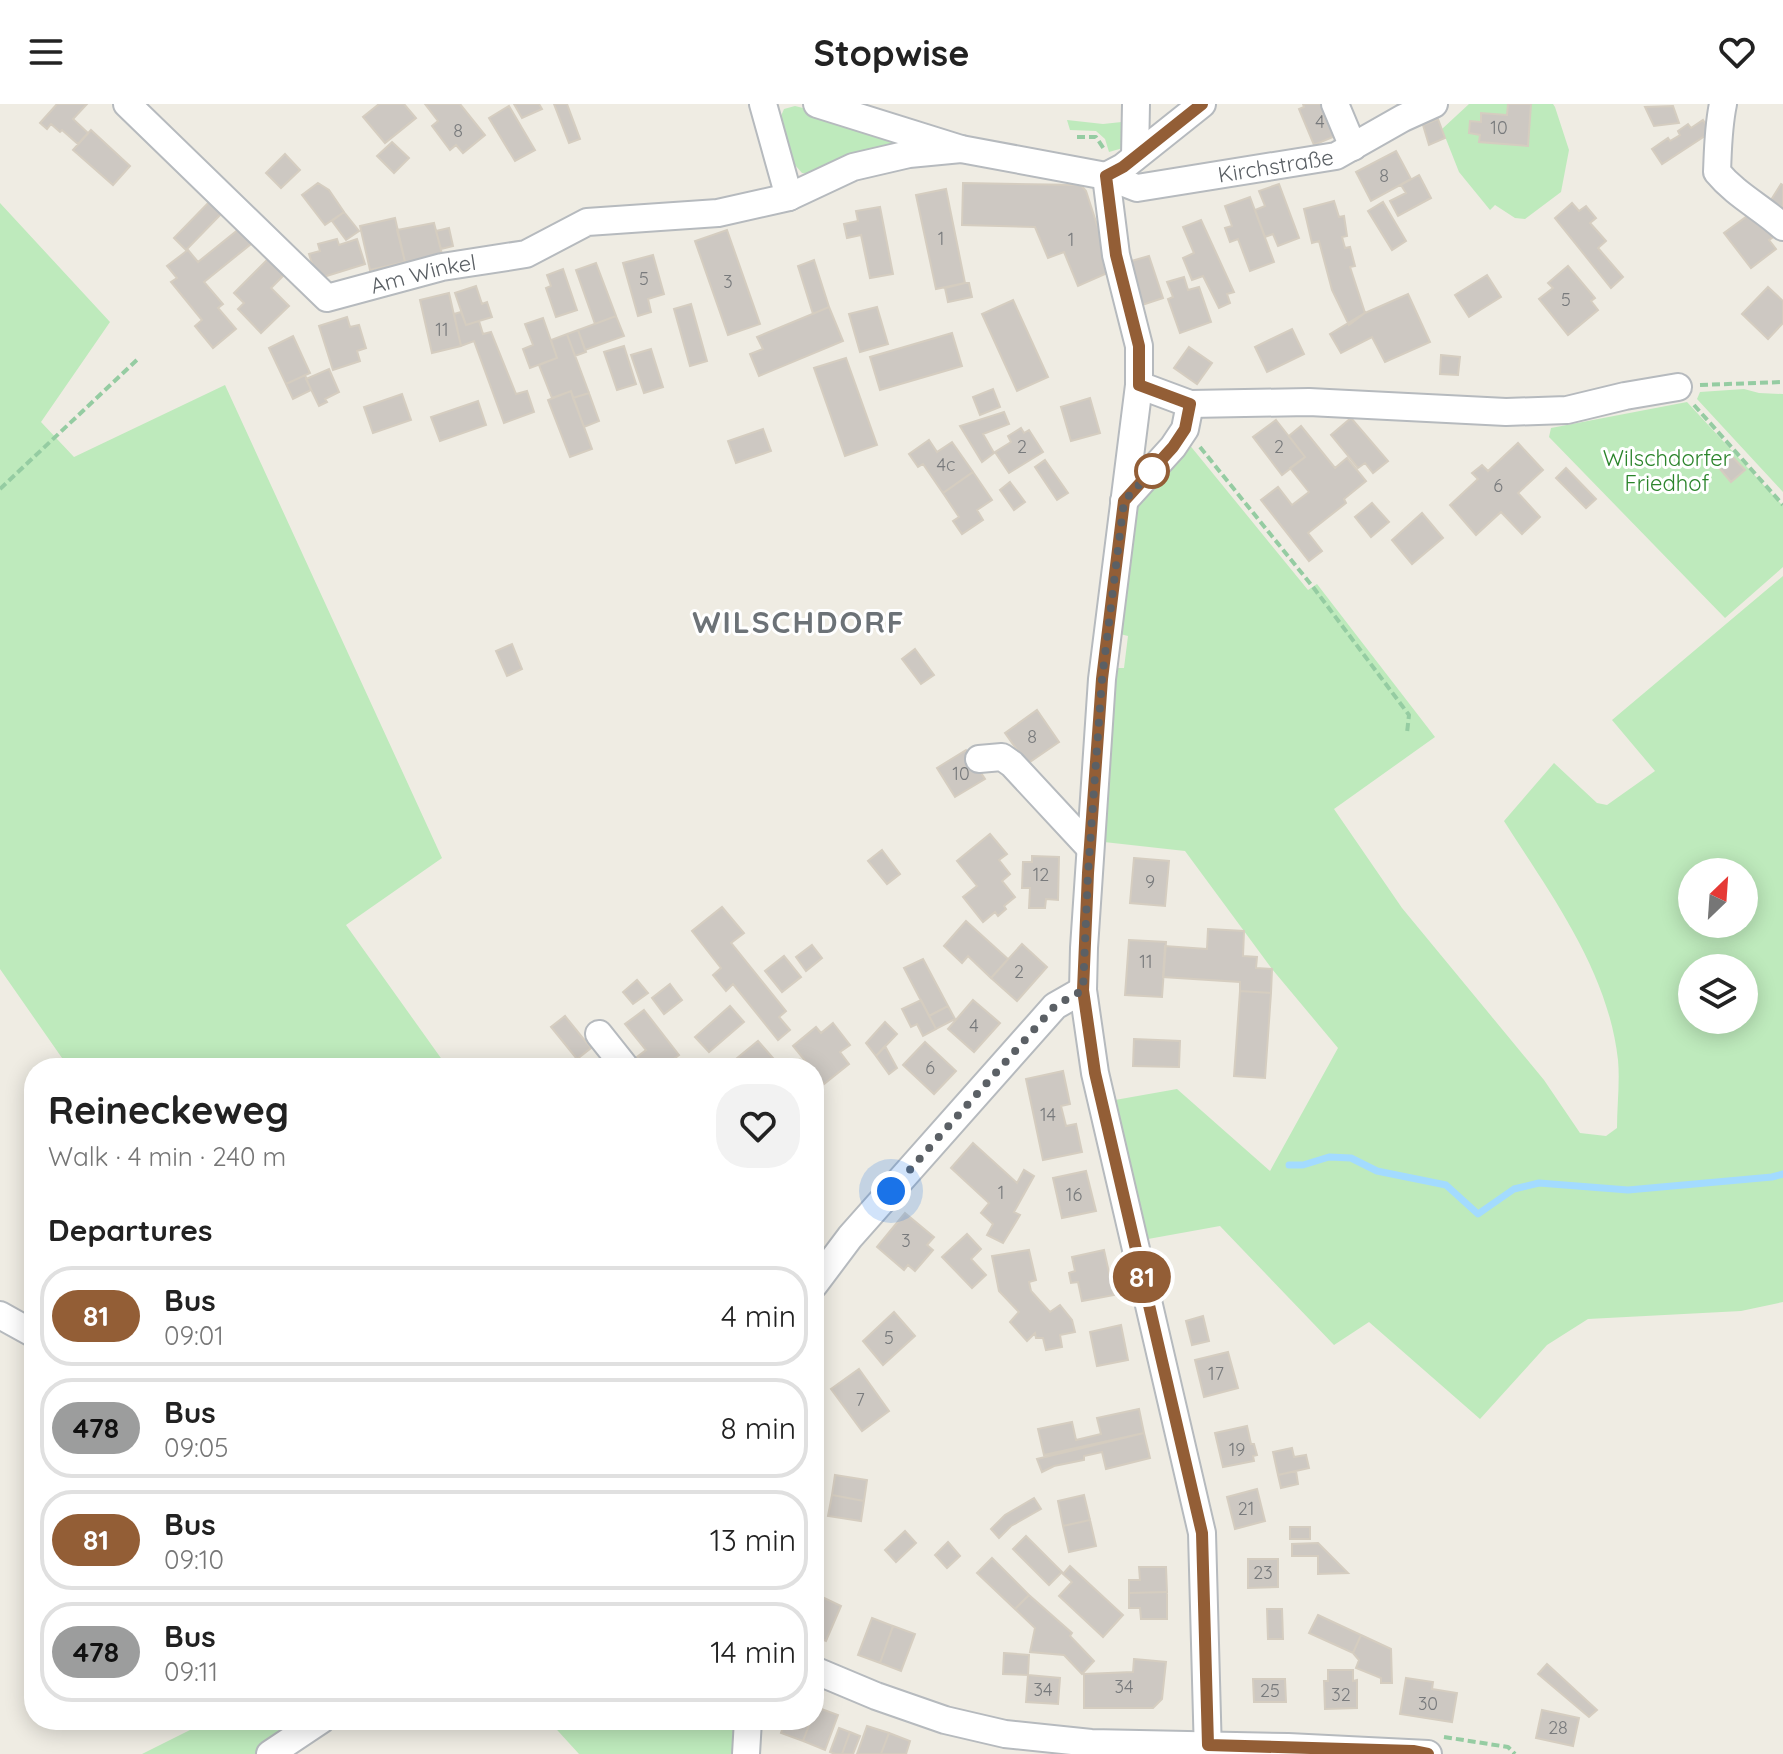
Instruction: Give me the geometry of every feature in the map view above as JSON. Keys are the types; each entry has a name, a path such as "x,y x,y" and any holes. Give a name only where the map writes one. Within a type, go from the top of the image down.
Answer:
{"street":[{"name":"Am Winkel","path":"127,104 327,298 442,267 526,254 587,222 718,213 789,197 853,167 909,154 961,149"},
{"path":"763,104 789,197"},
{"path":"1135,157 1136,104"},
{"path":"1202,104 1106,176 1116,255 1139,346 1139,385 1102,679 1083,990 1095,1073 1202,1533 1208,1750"},
{"path":"1335,104 1353,147"},
{"name":"Kirchstraße","path":"961,149 1106,176 1137,188 1336,156 1434,104"},
{"path":"1723,104 1716,141 1720,156 1717,172 1738,195 1761,208 1783,227"},
{"path":"833,106 961,149"},
{"path":"1139,385 1188,416 1309,402 1506,412 1567,410 1678,387"},
{"path":"1124,501 1173,447 1188,416"},
{"path":"979,759 1002,757 1090,848"},
{"path":"1034,764 1040,778 1042,796"},
{"path":"824,1272 850,1237 1055,1006 1083,990"},
{"path":"599,1034 618,1058"},
{"path":"0,1315 24,1328"},
{"path":"824,1674 945,1720 1005,1734 1208,1750 1413,1751 1435,1745"},
{"path":"270,1754 306,1730"},
{"path":"746,1754 747,1730"}],"path":[{"path":"0,489 139,358"},
{"path":"1678,387 1783,382"},
{"path":"1678,387 1783,505"},
{"path":"1188,416 1409,715 1407,733"},
{"path":"1435,1745 1508,1747 1515,1754"}],"green space":[{"path":"1469,104 1553,104 1555,107 1569,150 1561,192 1525,219 1515,218 1495,205 1490,210 1459,172 1442,129"},
{"path":"795,106 897,142 898,147 810,174 802,173 795,165 781,116 784,109"},
{"path":"1067,120 1103,124 1131,121 1123,148 1109,152 1105,139 1096,131 1070,130"},
{"path":"0,203 110,322 41,422 74,457 225,385 442,858 346,925 441,1058 62,1058 0,969"},
{"path":"1744,389 1783,394 1783,492 1697,399 1700,392"},
{"name":"Wilschdorfer Friedhof","path":"1687,402 1783,506 1783,567 1725,618 1549,437 1551,428"},
{"path":"1188,443 1308,590 1317,584 1435,737 1334,809 1402,908 1544,1080 1580,1133 1606,1136 1617,1128 1619,1068 1603,995 1575,934 1504,821 1554,763 1597,803 1607,805 1655,771 1612,720 1783,576 1783,1302 1741,1311 1588,1319 1547,1345 1480,1419 1369,1322 1334,1345 1220,1226 1148,1239 1115,1100 1177,1089 1270,1171 1338,1048 1272,969 1185,851 1104,842 1117,668 1124,668 1128,636 1120,634 1130,506"},
{"path":"190,1730 325,1730 291,1754 142,1754"},
{"path":"557,1730 735,1730 734,1754 579,1754"}],"building":[{"path":"57,104 87,104 73,119 88,133 78,144 62,130 60,132 51,124 47,129 40,123"},
{"path":"379,104 404,104 416,118 385,143 363,117"},
{"path":"425,104 460,104 485,135 463,153 456,145 450,150 432,126 438,121"},
{"path":"514,104 539,104 542,109 522,118"},
{"path":"554,104 567,104 580,139 569,143"},
{"path":"1303,104 1328,104 1340,134 1314,145 1299,109 1304,107"},
{"path":"1508,104 1531,104 1528,146 1479,142 1480,135 1469,133 1470,121 1481,122 1481,113 1507,115"},
{"path":"509,106 535,150 515,161 489,118"},
{"path":"1673,106 1679,123 1654,126 1645,107"},
{"path":"1438,119 1445,138 1429,145 1423,125"},
{"path":"1703,120 1711,132 1662,164 1652,149 1668,138 1670,141 1680,135 1678,131 1688,124 1691,128"},
{"path":"91,130 130,166 113,185 73,150"},
{"path":"392,142 409,158 394,173 377,156"},
{"path":"1396,151 1411,179 1371,201 1356,172"},
{"path":"285,154 300,170 281,188 266,173"},
{"path":"1419,175 1431,198 1398,216 1390,201 1406,193 1401,185"},
{"path":"318,183 329,190 344,212 325,225 302,195"},
{"path":"963,183 1081,185 1086,191 1112,271 1078,286 1064,252 1048,258 1035,227 962,225"},
{"path":"1279,184 1299,238 1278,246 1273,234 1265,237 1255,210 1265,206 1259,191"},
{"path":"1783,185 1783,208 1771,200"},
{"path":"946,189 965,283 936,289 916,195"},
{"path":"1250,197 1274,262 1250,271 1238,239 1230,242 1225,228 1232,226 1225,206"},
{"path":"1334,201 1339,217 1344,216 1347,236 1342,237 1345,248 1350,247 1355,266 1350,267 1365,313 1349,325 1332,290 1319,241 1312,243 1304,209"},
{"path":"209,202 222,213 186,250 174,238"},
{"path":"1383,202 1406,241 1392,250 1368,211"},
{"path":"1572,203 1579,211 1586,206 1596,218 1590,223 1606,241 1598,248 1623,277 1611,288 1555,218"},
{"path":"880,207 893,274 870,278 861,235 847,238 844,224 858,221 856,211"},
{"path":"344,212 359,231 346,240 332,221"},
{"path":"1750,214 1758,225 1763,221 1775,236 1769,240 1776,249 1751,268 1724,233"},
{"path":"395,218 405,262 370,270 360,226"},
{"path":"1201,220 1234,292 1227,294 1230,303 1219,308 1203,276 1192,280 1183,258 1194,253 1183,227"},
{"path":"434,223 442,254 405,262 397,230"},
{"path":"449,228 453,246 441,249 436,231"},
{"path":"239,229 251,244 204,282 223,304 218,308 236,329 213,348 195,326 202,320 171,282 177,278 167,266 188,250 198,262"},
{"path":"727,230 760,324 728,335 695,241"},
{"path":"337,239 339,245 357,239 365,264 317,279 309,254 320,251 318,244"},
{"path":"653,255 664,294 648,299 651,312 638,316 623,263"},
{"path":"1149,256 1163,298 1142,305 1128,262"},
{"path":"269,258 285,274 271,288 289,306 261,333 238,309 244,303 234,293"},
{"path":"814,260 829,307 813,314 798,266"},
{"path":"596,263 616,316 595,324 576,270"},
{"path":"1568,266 1595,298 1591,301 1598,310 1568,335 1539,299 1553,288 1548,283"},
{"path":"563,269 577,310 556,317 546,288 551,286 547,275"},
{"path":"1487,275 1501,297 1469,317 1455,295"},
{"path":"1184,277 1188,290 1199,287 1211,322 1180,333 1168,299 1173,297 1167,282"},
{"path":"969,283 972,297 948,302 945,288"},
{"path":"476,286 482,304 487,302 492,317 466,325 455,293"},
{"path":"1768,287 1783,301 1783,323 1768,339 1742,314"},
{"path":"449,293 461,346 432,353 420,300"},
{"path":"1408,294 1430,342 1385,362 1372,337 1341,353 1330,334 1365,313"},
{"path":"1013,300 1048,377 1017,391 982,314"},
{"path":"691,304 707,361 690,366 674,309"},
{"path":"829,307 843,341 759,376 750,354 763,349 757,337"},
{"path":"877,307 888,344 860,352 849,314"},
{"path":"461,312 466,325 479,321 483,334 491,332 516,394 527,391 534,412 504,423 474,341 461,346 454,314"},
{"path":"616,316 624,336 585,350 578,330"},
{"path":"347,317 350,327 359,325 366,348 357,351 360,361 333,370 319,326"},
{"path":"543,318 557,358 530,368 523,349 533,345 525,324"},
{"path":"1292,329 1304,354 1267,372 1255,347"},
{"path":"578,330 586,352 575,356 567,334"},
{"path":"952,333 962,366 880,390 870,357"},
{"path":"567,334 589,393 573,398 571,391 552,398 539,365 557,358 551,340"},
{"path":"293,336 310,373 286,384 269,348"},
{"path":"624,346 636,384 617,390 604,352"},
{"path":"1189,347 1212,363 1197,384 1174,368"},
{"path":"651,349 663,387 644,393 631,355"},
{"path":"1441,355 1460,357 1458,375 1440,374"},
{"path":"846,358 877,445 845,456 814,368"},
{"path":"329,369 339,392 319,406 306,379"},
{"path":"305,375 311,390 293,399 286,384"},
{"path":"993,389 1000,407 980,415 973,397"},
{"path":"571,391 592,449 570,457 548,400"},
{"path":"589,393 599,421 584,427 573,398"},
{"path":"402,394 411,420 373,433 364,407"},
{"path":"1090,398 1100,433 1071,441 1061,407"},
{"path":"478,401 486,425 440,441 431,417"},
{"path":"1004,412 1009,424 983,434 994,453 982,462 960,426"},
{"path":"1351,418 1388,461 1373,473 1365,463 1358,468 1331,435"},
{"path":"1276,420 1305,457 1282,475 1253,437"},
{"path":"1301,426 1335,468 1347,458 1366,481 1344,499 1346,503 1308,533 1322,551 1309,561 1261,500 1278,487 1292,505 1309,492 1290,468 1305,457 1289,436"},
{"path":"1021,428 1024,433 1029,430 1043,452 1009,473 995,452 1011,442 1008,436"},
{"path":"763,429 771,451 736,463 728,441"},
{"path":"929,440 937,452 952,442 973,472 943,493 923,464 918,467 909,454"},
{"path":"1518,443 1543,470 1518,493 1540,517 1522,534 1501,512 1476,535 1450,505 1478,479 1472,473 1482,465 1488,471"},
{"path":"1728,452 1745,470 1731,482 1715,463"},
{"path":"1045,460 1068,493 1057,500 1035,467"},
{"path":"1566,468 1596,499 1586,508 1556,478"},
{"path":"973,472 992,500 977,510 983,520 962,534 953,521 959,517 943,493"},
{"path":"1010,482 1025,502 1014,510 1000,490"},
{"path":"1372,503 1389,522 1371,537 1355,517"},
{"path":"1422,513 1443,538 1412,564 1392,540"},
{"path":"512,644 522,669 507,676 496,651"},
{"path":"915,649 934,675 921,684 902,659"},
{"path":"1037,710 1059,742 1027,764 1005,733"},
{"path":"966,750 985,779 955,797 937,768"},
{"path":"990,834 1007,854 999,860 1010,874 1002,881 1015,897 998,916 995,912 983,922 963,897 977,886 957,861"},
{"path":"882,850 900,874 887,884 868,861"},
{"path":"1032,856 1059,857 1058,900 1046,899 1045,908 1029,908 1030,888 1022,888 1023,862 1032,862"},
{"path":"1134,858 1169,861 1165,906 1130,903"},
{"path":"722,907 744,933 731,943 786,1011 779,1017 790,1030 778,1040 733,984 726,991 713,975 721,968 692,931"},
{"path":"966,921 1008,959 991,978 968,956 962,963 944,946"},
{"path":"1208,929 1244,931 1243,956 1257,957 1256,968 1272,969 1271,993 1240,991 1240,982 1163,977 1165,946 1207,949"},
{"path":"1129,940 1166,942 1162,997 1125,995"},
{"path":"1022,944 1047,967 1017,1001 991,978"},
{"path":"812,945 822,958 806,971 796,957"},
{"path":"784,956 801,977 782,992 765,971"},
{"path":"923,959 948,1006 929,1016 904,968"},
{"path":"637,980 648,993 633,1004 623,992"},
{"path":"670,984 682,1000 664,1014 652,998"},
{"path":"1240,991 1271,993 1265,1078 1234,1076"},
{"path":"921,1000 936,1029 923,1036 917,1024 911,1027 902,1009"},
{"path":"973,1000 1000,1023 974,1052 948,1029"},
{"path":"730,1006 744,1022 709,1052 695,1037"},
{"path":"948,1006 955,1019 936,1029 929,1016"},
{"path":"644,1010 679,1055 675,1058 638,1058 646,1050 625,1024"},
{"path":"565,1016 591,1048 576,1058 551,1027"},
{"path":"885,1022 897,1034 876,1056 866,1043"},
{"path":"833,1023 850,1045 840,1052 849,1064 824,1084 824,1058 803,1058 793,1046 816,1027 821,1033"},
{"path":"1134,1039 1180,1041 1179,1067 1133,1066"},
{"path":"758,1041 773,1058 737,1058"},
{"path":"925,1042 956,1071 934,1094 903,1065"},
{"path":"885,1046 897,1068 889,1074 876,1056"},
{"path":"1063,1071 1070,1104 1061,1106 1066,1126 1076,1124 1082,1152 1043,1160 1026,1079"},
{"path":"973,1143 1017,1183 1024,1170 1034,1176 1014,1212 1020,1215 1003,1243 987,1235 993,1224 981,1213 989,1203 951,1168"},
{"path":"1086,1171 1096,1211 1062,1218 1053,1178"},
{"path":"905,1213 934,1237 927,1245 933,1250 915,1271 908,1265 904,1270 877,1247"},
{"path":"967,1234 981,1249 971,1259 986,1275 972,1288 942,1257"},
{"path":"1029,1250 1036,1280 1029,1282 1031,1291 1050,1312 1060,1305 1072,1320 1075,1332 1060,1335 1062,1347 1046,1350 1043,1338 1036,1338 1035,1333 1027,1341 1010,1322 1019,1312 999,1291 992,1256"},
{"path":"1104,1250 1114,1295 1082,1301 1078,1282 1071,1283 1069,1273 1075,1271 1072,1257"},
{"path":"894,1312 915,1336 883,1365 863,1341"},
{"path":"1203,1316 1209,1341 1192,1345 1186,1321"},
{"path":"1121,1325 1128,1360 1097,1366 1090,1332"},
{"path":"1228,1352 1238,1388 1204,1397 1195,1360"},
{"path":"859,1369 889,1411 862,1431 831,1389"},
{"path":"1139,1409 1144,1433 1044,1455 1038,1429 1072,1422 1076,1440 1101,1434 1097,1418"},
{"path":"1247,1426 1257,1455 1253,1456 1254,1461 1223,1467 1215,1433"},
{"path":"1144,1433 1150,1458 1106,1469 1102,1452 1042,1472 1037,1459"},
{"path":"1292,1448 1294,1457 1306,1455 1309,1468 1278,1475 1273,1452"},
{"path":"1296,1471 1298,1484 1281,1488 1278,1475"},
{"path":"835,1475 867,1480 864,1501 832,1495"},
{"path":"1257,1489 1265,1521 1235,1529 1227,1497"},
{"path":"832,1495 864,1501 861,1521 828,1516"},
{"path":"1084,1495 1090,1520 1063,1526 1058,1501"},
{"path":"1034,1498 1041,1509 1011,1526 999,1538 991,1529 1005,1515"},
{"path":"1090,1520 1096,1546 1069,1552 1063,1526"},
{"path":"1290,1527 1310,1527 1310,1539 1290,1539"},
{"path":"905,1531 916,1543 896,1562 885,1550"},
{"path":"1026,1536 1062,1572 1049,1585 1013,1549"},
{"path":"948,1542 960,1556 947,1568 935,1555"},
{"path":"1318,1543 1348,1573 1318,1574 1318,1556 1292,1556 1292,1544"},
{"path":"992,1558 1029,1595 1015,1609 977,1573"},
{"path":"1248,1559 1278,1559 1278,1587 1248,1588"},
{"path":"1070,1566 1123,1615 1103,1637 1059,1596 1072,1582 1063,1574"},
{"path":"1139,1567 1166,1567 1167,1592 1129,1593 1129,1580 1140,1580"},
{"path":"1167,1592 1167,1619 1141,1619 1140,1608 1129,1608 1129,1593"},
{"path":"1029,1595 1072,1633 1070,1636 1094,1661 1082,1674 1064,1655 1030,1652 1035,1628 1015,1609"},
{"path":"824,1598 841,1606 824,1640"},
{"path":"1267,1609 1282,1609 1283,1639 1268,1639"},
{"path":"1318,1615 1361,1635 1353,1653 1309,1633"},
{"path":"872,1618 893,1626 880,1663 858,1655"},
{"path":"893,1626 915,1634 901,1671 880,1663"},
{"path":"1361,1635 1391,1649 1392,1683 1381,1683 1381,1678 1356,1668 1359,1660 1353,1653"},
{"path":"1004,1653 1029,1655 1028,1675 1003,1674"},
{"path":"1134,1659 1166,1662 1162,1699 1153,1708 1084,1708 1084,1674 1133,1672"},
{"path":"1547,1664 1597,1710 1589,1717 1538,1674"},
{"path":"1328,1670 1353,1670 1353,1681 1357,1680 1357,1708 1325,1709 1324,1681 1328,1681"},
{"path":"1028,1675 1060,1678 1058,1704 1026,1702"},
{"path":"1406,1678 1433,1682 1432,1689 1457,1693 1452,1722 1400,1714"},
{"path":"1253,1679 1285,1679 1286,1702 1254,1702"},
{"path":"824,1710 838,1715 825,1750 803,1741 807,1730 824,1730"},
{"path":"1542,1710 1579,1718 1573,1746 1536,1738"},
{"path":"867,1726 889,1733 881,1754 857,1754"},
{"path":"839,1728 850,1732 842,1754 835,1754 830,1752"},
{"path":"782,1730 807,1730 803,1741 781,1733"},
{"path":"850,1732 860,1736 853,1754 842,1754"},
{"path":"889,1733 910,1741 906,1754 881,1754"}],"waterway":[{"path":"1289,1165 1303,1165 1329,1157 1351,1158 1377,1171 1446,1185 1478,1214 1514,1189 1539,1183 1628,1190 1783,1174"}],"bus line":[{"name":"81","path":"1202,104 1123,167 1106,176 1116,255 1139,346 1139,385 1190,404 1185,429 1173,447 1124,501 1102,679 1083,990 1095,1073 1202,1533 1208,1745 1428,1754"}],"district":[{"name":"WILSCHDORF","path":"799,623"}],"route":[{"path":"891,1191 1055,1006 1083,990 1102,679 1124,501 1152,471"}]}
